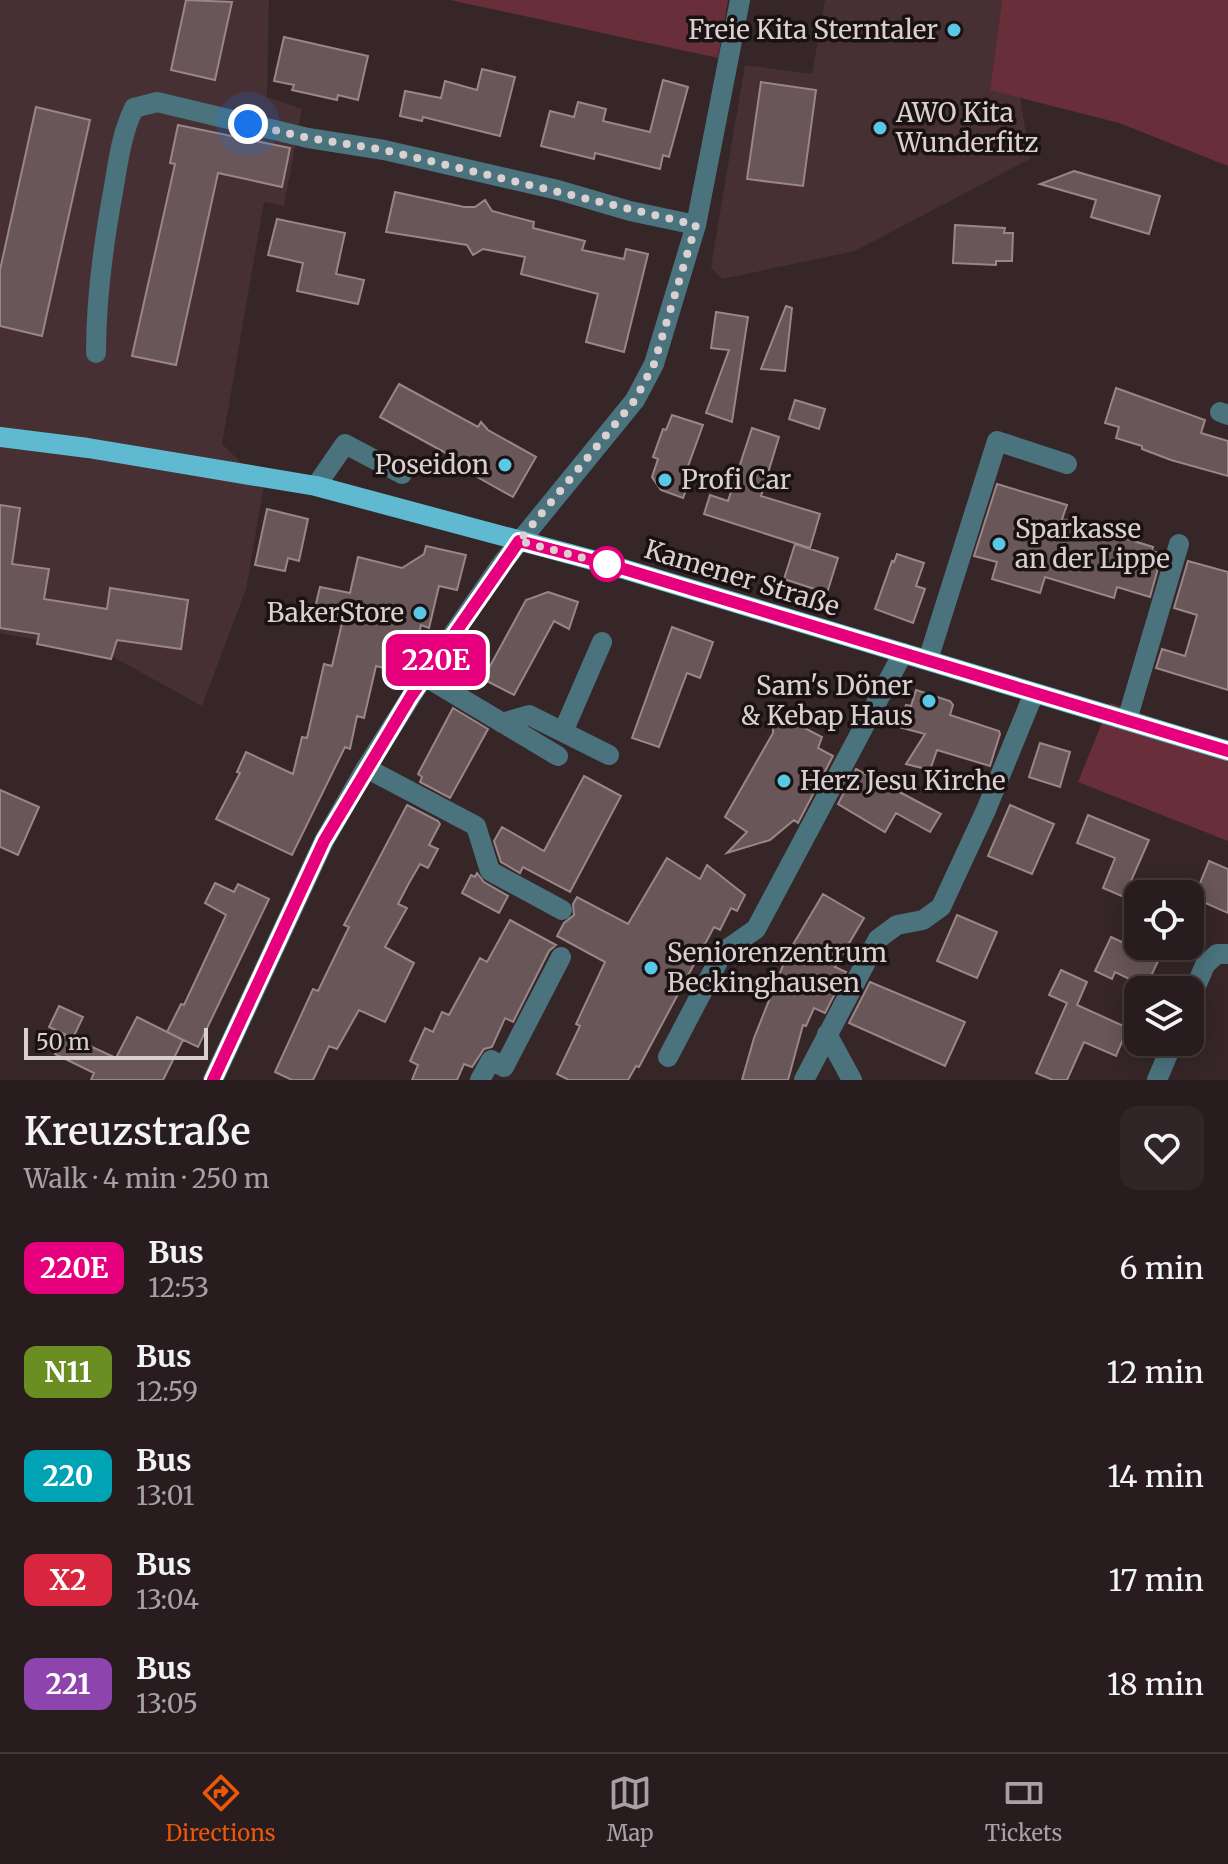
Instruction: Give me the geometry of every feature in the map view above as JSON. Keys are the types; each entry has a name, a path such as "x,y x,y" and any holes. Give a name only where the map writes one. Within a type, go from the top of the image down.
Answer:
{"main road":[{"name":"Kamener Straße","path":"0,437 88,448 316,486 607,564 1228,751"}],"street":[{"path":"213,1080 324,841 366,768 424,676 519,541 635,400 654,364 696,225 740,0"},
{"path":"96,353 96,305 104,239 124,130 134,108 157,102 308,138 384,150 696,225"},
{"path":"928,660 997,441 1067,464"},
{"path":"316,486 345,444 402,474"},
{"path":"1127,720 1179,544"},
{"path":"563,732 602,642"},
{"path":"668,1057 723,952 756,929 903,653"},
{"path":"424,676 558,756"},
{"path":"804,1080 878,939 897,925 923,920 941,907 986,810 1034,693"},
{"path":"502,723 529,715 609,755"},
{"path":"366,768 476,826 490,871 562,910"},
{"path":"1200,976 1205,965 1217,954 1228,954"},
{"path":"480,1080 491,1060 504,1067 561,957"},
{"path":"827,1034 852,1080"},
{"path":"1157,1080 1167,1056"}],"shaded area":[{"path":"0,0 269,0 267,97 302,109 284,206 264,202 222,444 264,485 246,589 202,706 104,652 0,633"},
{"path":"450,0 728,0 718,58"},
{"name":"AWO Kita Wunderfitz","path":"825,0 1002,0 990,89 1020,97 1030,159 855,251 722,279 711,267 745,65 812,74"},
{"path":"1002,0 1228,0 1228,166 1119,123 990,90"},
{"path":"1110,703 1228,743 1228,841 1078,782"}],"building":[{"path":"186,0 232,2 215,80 171,70"},
{"path":"284,37 368,56 358,100 338,95 337,100 292,90 294,85 274,81"},
{"path":"482,69 515,77 500,136 423,117 422,121 400,116 405,91 441,98 445,81 477,90"},
{"path":"663,80 688,87 669,157 663,155 660,169 595,153 594,159 541,146 550,111 574,117 578,102 606,109 603,121 650,132"},
{"path":"761,82 816,90 803,186 747,179"},
{"path":"36,107 90,120 42,336 0,326 0,270"},
{"path":"178,125 290,148 282,187 218,173 176,365 132,356 175,164 170,163"},
{"path":"1074,171 1160,196 1149,234 1091,217 1096,200 1040,184"},
{"path":"395,192 464,207 475,207 485,200 492,211 534,222 533,228 585,241 582,250 624,259 626,249 648,254 624,352 586,342 598,294 521,274 525,257 483,249 473,255 467,245 386,232"},
{"path":"277,219 345,233 336,274 364,280 358,304 297,291 303,263 268,255"},
{"path":"955,225 1005,228 1004,233 1013,233 1012,261 996,261 996,265 953,263"},
{"path":"786,306 792,308 785,371 761,369"},
{"path":"716,312 748,317 732,422 706,413 729,350 711,348"},
{"path":"399,384 478,427 481,422 488,430 536,457 513,497 452,463 455,458 380,417"},
{"path":"1116,388 1205,420 1201,433 1228,441 1228,476 1171,460 1116,438 1119,427 1105,423"},
{"path":"795,400 825,409 819,429 789,419"},
{"path":"672,415 703,425 687,469 693,472 683,498 661,490 652,477 658,459 653,457 663,429 666,430"},
{"path":"752,428 779,437 761,496 820,514 810,548 704,514 710,495 728,501"},
{"path":"997,484 1067,505 1062,519 1153,547 1152,551 1162,554 1150,597 1117,587 1114,598 1045,577 1040,593 992,579 997,562 974,556"},
{"path":"0,505 20,508 12,564 49,569 44,599 107,609 110,588 188,600 181,649 117,640 111,659 37,644 39,634 0,628"},
{"path":"267,509 308,519 299,561 288,558 285,571 255,565"},
{"path":"795,544 838,558 827,593 784,579"},
{"path":"426,546 466,555 457,590 439,586 429,628 421,625 416,648 406,646 400,672 376,666 364,718 357,716 350,749 345,747 292,855 216,819 240,773 237,772 246,752 293,774 302,737 307,738 324,664 332,666 342,623 313,616 320,587 350,593 358,557 402,568 424,554"},
{"path":"897,554 924,563 916,586 925,589 913,623 875,609"},
{"path":"1188,561 1228,572 1228,690 1156,668 1162,649 1185,656 1197,615 1174,608"},
{"path":"548,592 578,602 569,629 554,621 514,695 483,679 526,600"},
{"path":"672,627 713,642 700,678 687,673 659,747 632,738"},
{"path":"916,690 950,701 953,705 950,715 999,731 990,766 937,750 930,770 906,764 925,734 899,727 906,705 911,706"},
{"path":"453,708 488,729 450,798 420,782 422,777 418,774"},
{"name":"Herz Jesu Kirche","path":"785,718 822,737 818,748 833,756 798,823 794,820 770,840 727,853 747,832 725,817 773,733 773,722"},
{"path":"1040,743 1070,752 1060,787 1029,777"},
{"path":"856,769 941,814 930,832 896,813 885,832 838,804"},
{"path":"584,776 621,796 570,892 523,867 520,873 501,862 494,841 502,827 544,851"},
{"path":"0,790 39,807 18,855 0,847"},
{"path":"407,805 440,824 429,845 438,849 428,868 420,864 409,883 398,904 407,908 385,947 414,963 385,1022 359,1010 337,1049 329,1046 313,1080 292,1080 275,1072 313,989 318,991 349,927 344,925"},
{"path":"1010,805 1054,824 1032,874 988,856"},
{"path":"1088,815 1149,840 1131,880 1124,880 1124,897 1103,888 1115,858 1077,843"},
{"name":"Seniorenzentrum Beckinghausen","path":"667,858 700,879 707,865 745,895 737,911 731,908 720,930 714,927 639,1067 636,1066 628,1080 569,1080 557,1074 605,962 557,936 564,923 574,915 573,904 577,897 628,924"},
{"path":"1209,861 1228,869 1228,913 1204,902 1204,880 1201,880"},
{"path":"477,873 484,882 508,896 499,913 462,893 471,875 475,877"},
{"path":"215,883 234,892 238,884 269,899 198,1047 167,1032 181,1004 184,1005 226,915 205,903"},
{"path":"823,894 864,918 835,967 846,972 825,1013 814,1008 806,1026 803,1025 788,1080 742,1080 754,1038 788,953"},
{"path":"957,915 997,932 977,978 937,961"},
{"path":"510,920 556,945 549,951 513,1022 505,1018 492,1047 484,1049 472,1067 464,1064 457,1080 412,1080 418,1065 410,1061 425,1028 433,1032 442,1012 449,1015 480,958 487,962"},
{"path":"1111,937 1124,943 1124,960 1159,960 1151,976 1124,976 1115,972 1112,979 1095,971"},
{"path":"1061,970 1087,982 1077,1005 1124,1026 1124,1037 1116,1056 1084,1042 1067,1080 1053,1080 1036,1073 1067,1003 1049,995"},
{"path":"870,982 965,1022 945,1066 849,1023"},
{"path":"59,1006 83,1017 73,1038 49,1027"},
{"path":"137,1017 183,1040 163,1080 91,1080 94,1073 55,1054 64,1034 116,1058"}],"bus line":[{"name":"220E","path":"213,1080 324,841 411,696 519,541 607,564 1228,751"}],"place":[{"name":"Freie Kita Sterntaler","path":"954,30"},
{"name":"AWO Kita Wunderfitz","path":"880,128"},
{"name":"Poseidon","path":"505,465"},
{"name":"Profi Car","path":"665,480"},
{"name":"Sparkasse an der Lippe","path":"999,544"},
{"name":"BakerStore","path":"420,613"},
{"name":"Sam's Döner & Kebap Haus","path":"929,701"},
{"name":"Herz Jesu Kirche","path":"784,781"},
{"name":"Seniorenzentrum Beckinghausen","path":"651,968"}],"route":[{"path":"248,124 308,138 384,150 696,225 654,364 635,400 519,541 607,564"}]}
